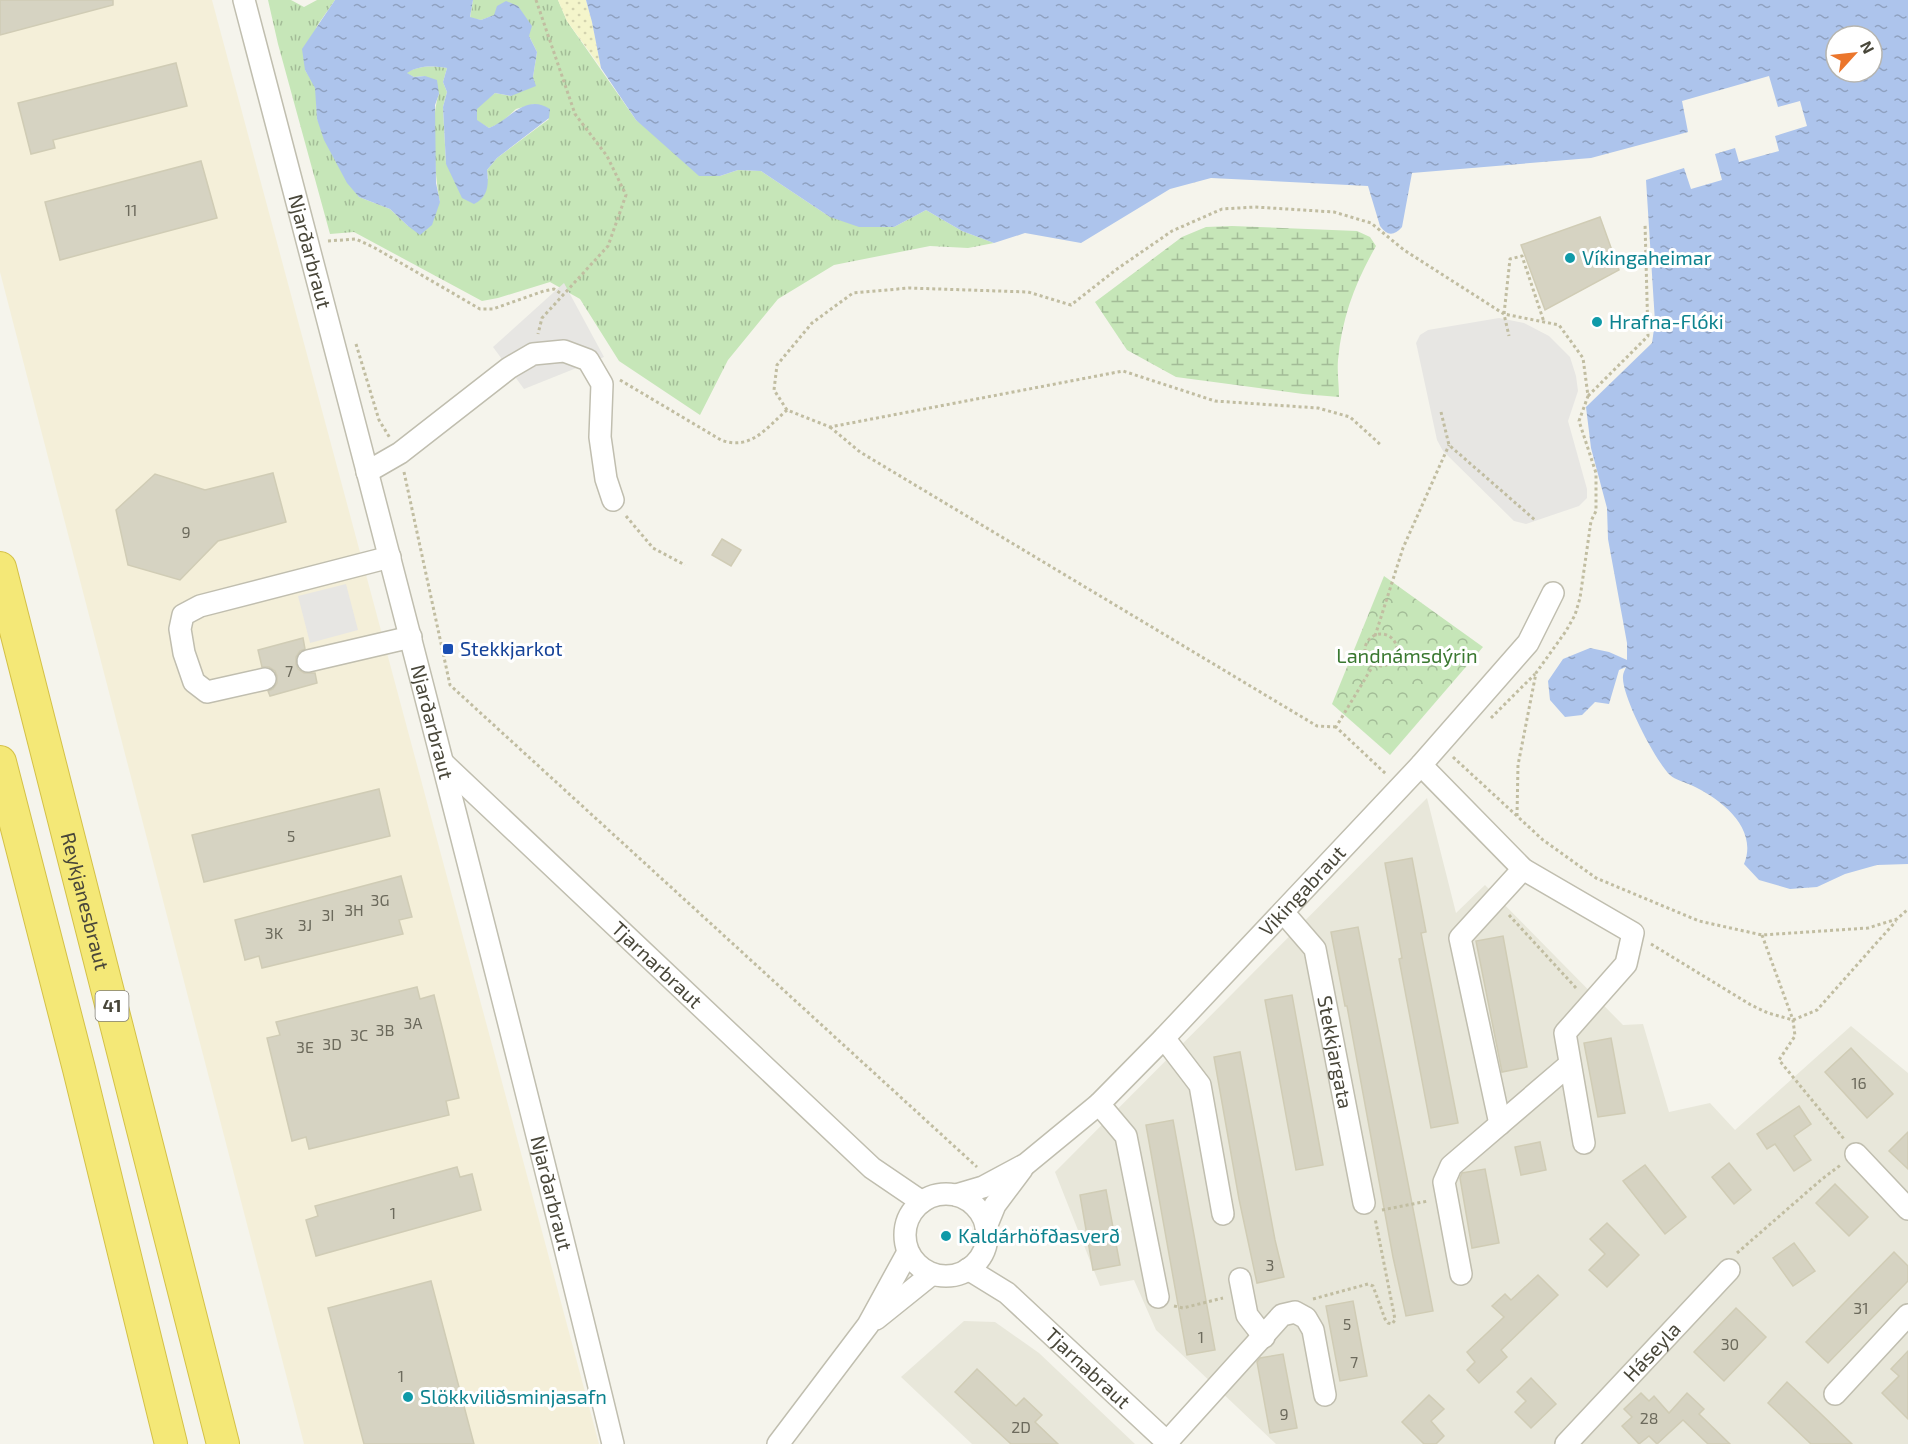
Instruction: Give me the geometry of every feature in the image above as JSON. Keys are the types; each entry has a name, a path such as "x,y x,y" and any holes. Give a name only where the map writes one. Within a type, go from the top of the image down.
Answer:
{"highway":[{"name":"Reykjanesbraut","path":"0,568 223,1444"},
{"name":"41","path":"0,762 79,1069 171,1444"}],"street":[{"name":"Njarðarbraut","path":"244,0 443,762 613,1444"},
{"path":"367,472 400,453 509,368 533,354 564,351 588,360 602,384 600,437 606,479 613,500"},
{"path":"265,679 207,692 194,682 184,653 180,628 183,615 200,606 390,557"},
{"name":"Vikingabraut","path":"956,1196 990,1183 1026,1164 1099,1104 1400,787 1427,771 1528,643 1553,593"},
{"path":"308,661 411,637"},
{"name":"Tjarnarbraut","path":"443,762 872,1168 922,1202"},
{"path":"1427,771 1523,869 1633,933 1626,964 1565,1033 1584,1143"},
{"path":"1500,1124 1460,938 1523,869"},
{"name":"Stekkjargata","path":"1282,912 1315,950 1364,1203"},
{"path":"1164,1038 1200,1085 1223,1214"},
{"path":"1461,1274 1444,1182 1451,1166 1570,1064"},
{"path":"1099,1104 1126,1136 1158,1297"},
{"path":"1856,1154 1908,1209"},
{"name":"Vikingabraut","path":"986,1227 996,1205 1026,1164"},
{"name":"Tjarnarbraut","path":"872,1168 908,1220"},
{"path":"944,1194 967,1200 976,1207 986,1227 987,1239 978,1261 957,1275 932,1274 922,1269 908,1252 905,1241 905,1230 914,1210 933,1196 944,1194"},
{"name":"Tjarnabraut","path":"984,1250 1007,1293"},
{"path":"778,1444 868,1325 908,1252"},
{"name":"Tjarnabraut","path":"968,1269 1007,1293 1168,1443"},
{"name":"Háseyla","path":"1575,1441 1729,1270"},
{"path":"868,1325 932,1274"},
{"path":"1241,1286 1246,1315 1264,1337"},
{"path":"1168,1443 1282,1316 1294,1312 1306,1318 1312,1330 1325,1395"},
{"path":"1835,1394 1908,1315"}],"path":[{"path":"533,354 542,318 608,246 626,195 607,156 575,114 536,0"},
{"path":"1400,787 1336,727 1317,726 861,452 830,427 787,410 774,390 777,365 812,323 853,293 909,288 1028,292 1071,305 1117,269 1172,231 1222,208 1255,207 1334,212 1371,223 1404,250 1504,314 1559,325 1583,358 1588,396"},
{"path":"1486,723 1536,673 1575,615 1580,598 1591,521 1596,511 1596,473 1579,421 1588,396 1648,336 1645,223"},
{"path":"324,235 326,241 356,239 375,248 480,309 493,309 554,289 563,295"},
{"path":"1509,336 1504,314 1510,259 1522,256 1544,322"},
{"path":"356,342 379,420 400,453 450,685 968,1158 990,1183"},
{"path":"830,427 1124,371 1215,401 1318,408 1350,417 1382,446"},
{"path":"618,379 721,440 730,443 738,444 755,438 787,410"},
{"path":"1441,412 1449,445 1535,519"},
{"path":"1375,636 1387,635 1391,638 1397,649 1394,660 1390,663 1379,666 1367,658 1368,642 1375,636 1403,548 1449,445"},
{"path":"613,500 653,548 686,565"},
{"path":"1336,727 1374,664"},
{"path":"1517,816 1518,765 1536,673"},
{"path":"1427,771 1452,756 1543,840 1596,878 1699,921 1762,935 1868,928 1898,919"},
{"path":"1494,901 1591,1005"},
{"path":"1633,933 1751,1005 1768,1013 1793,1020 1817,1010 1908,909"},
{"path":"1729,1270 1734,1255 1822,1179 1856,1154 1779,1060 1795,1036 1793,1020 1762,935"},
{"path":"1294,1312 1310,1300 1368,1284 1373,1286 1385,1319 1392,1324 1395,1320 1374,1211 1447,1198"},
{"path":"1158,1297 1183,1308 1241,1286"}],"shaded area":[{"path":"0,0 212,0 599,1444 304,1444 0,272"},
{"path":"564,283 604,357 524,389 493,347"},
{"path":"1499,318 1524,323 1549,336 1570,357 1578,391 1568,421 1587,489 1587,498 1579,506 1526,524 1514,521 1443,451 1437,440 1416,343 1420,335 1428,330"},
{"path":"346,584 358,630 310,643 298,596"},
{"path":"1427,798 1456,913 1485,885 1623,1025 1643,1024 1669,1112 1710,1103 1735,1130 1851,1026 1908,1073 1908,1444 1276,1444 1156,1330 1134,1280 1100,1286 1055,1172"},
{"path":"964,1321 995,1322 1039,1353 1135,1444 972,1444 901,1377"}],"green space":[{"path":"268,0 291,0 304,7 317,0 335,0 317,26 305,70 316,88 317,119 359,197 390,209 408,226 440,202 436,178 434,132 439,94 425,76 414,77 406,73 426,67 447,68 443,82 447,92 443,107 446,164 488,179 487,170 497,158 549,119 534,104 516,109 501,123 489,128 477,121 476,109 483,102 495,93 511,96 533,77 537,52 529,36 495,15 481,20 470,18 473,0 558,0 567,21 636,120 720,176 738,170 761,171 830,217 894,227 926,210 962,231 994,243 968,248 930,246 834,265 778,299 728,360 700,415 619,361 580,299 550,282 482,301 354,232 330,234"},
{"path":"1206,227 1357,231 1370,237 1376,246 1362,273 1346,315 1338,360 1339,397 1176,377 1127,350 1095,302 1182,237"},
{"name":"Landnámsdýrin","path":"1384,576 1483,647 1390,755 1332,704"}],"sand":[{"path":"558,0 586,0 601,68 567,21"}],"water":[{"path":"335,0 473,0 470,17 481,20 494,15 497,6 506,1 518,6 532,26 529,36 537,52 533,77 536,86 511,96 495,93 477,109 477,120 489,128 525,106 533,104 550,109 549,118 497,158 487,170 488,181 485,194 474,204 462,198 446,164 443,107 447,92 443,82 447,68 426,67 407,73 414,77 425,76 437,80 439,94 435,105 436,183 440,202 432,225 420,235 390,209 359,197 347,183 324,140 317,119 315,88 305,70 302,49"},
{"path":"586,0 1908,0 1908,864 1877,865 1845,874 1817,887 1790,889 1759,880 1744,864 1747,851 1746,838 1734,816 1714,798 1672,777 1656,757 1640,728 1628,698 1623,676 1626,667 1619,670 1609,704 1595,702 1582,715 1565,717 1550,700 1548,681 1563,659 1590,648 1609,652 1627,660 1627,643 1608,539 1607,508 1591,448 1586,407 1652,343 1655,322 1646,180 1684,168 1691,189 1722,180 1715,154 1735,148 1739,162 1779,151 1775,136 1807,126 1800,101 1778,107 1769,76 1682,101 1688,132 1591,158 1412,173 1402,227 1393,233 1385,232 1380,226 1368,186 1211,178 1170,189 1081,243 1025,233 994,243 962,231 926,210 894,227 859,227 830,217 761,171 738,170 720,176 699,176 636,120 601,68"}],"building":[{"path":"0,0 113,0 113,5 0,35"},
{"path":"176,63 187,106 53,140 55,148 31,154 18,103"},
{"path":"201,161 217,218 60,260 45,202"},
{"name":"Víkingaheimar","path":"1600,217 1619,270 1545,310 1521,245"},
{"path":"273,473 286,522 218,541 180,580 128,565 116,510 155,474 205,490"},
{"path":"722,539 741,550 731,566 712,555"},
{"path":"303,638 305,649 300,651 296,657 296,664 298,669 304,673 315,673 317,683 270,696 268,691 273,689 277,683 277,676 275,671 269,667 262,667 258,650"},
{"path":"379,789 390,836 204,882 192,835"},
{"path":"1412,858 1426,932 1421,933 1458,1123 1431,1128 1399,959 1402,958 1385,863"},
{"path":"401,876 412,917 399,920 403,934 262,968 259,956 245,960 235,920"},
{"path":"1358,927 1433,1311 1406,1316 1331,932"},
{"path":"1503,936 1527,1067 1502,1072 1476,941"},
{"path":"417,987 420,999 434,995 444,1035 459,1098 446,1101 449,1115 309,1149 306,1137 292,1141 267,1038 280,1035 276,1022"},
{"path":"1292,995 1323,1165 1296,1170 1265,1000"},
{"path":"1611,1038 1625,1113 1598,1117 1584,1043"},
{"path":"1851,1048 1893,1094 1867,1118 1825,1072"},
{"path":"1240,1052 1284,1277 1257,1283 1239,1199 1214,1057"},
{"path":"1799,1106 1811,1124 1794,1136 1811,1160 1794,1171 1775,1144 1767,1149 1757,1134"},
{"path":"1173,1120 1215,1350 1187,1355 1146,1125"},
{"path":"1908,1132 1908,1169 1889,1151"},
{"path":"1540,1142 1546,1170 1521,1175 1515,1147"},
{"path":"1729,1163 1751,1190 1734,1204 1712,1177"},
{"path":"1645,1165 1686,1217 1665,1234 1623,1181"},
{"path":"457,1167 460,1177 472,1174 481,1210 316,1256 306,1220 318,1216 315,1206"},
{"path":"1485,1169 1499,1243 1472,1248 1460,1178 1462,1173"},
{"path":"1835,1184 1868,1217 1849,1236 1816,1203"},
{"path":"1106,1190 1120,1265 1093,1270 1080,1195"},
{"path":"1607,1223 1639,1255 1607,1287 1589,1270 1605,1254 1590,1239"},
{"path":"1794,1243 1815,1271 1793,1286 1773,1258"},
{"path":"1894,1252 1908,1266 1908,1281 1828,1363 1806,1342"},
{"path":"1538,1275 1558,1295 1501,1350 1507,1357 1479,1383 1467,1370 1475,1362 1467,1352 1504,1317 1492,1306 1505,1294 1511,1300"},
{"path":"431,1281 474,1444 364,1444 328,1308"},
{"path":"1353,1301 1367,1376 1340,1381 1326,1306"},
{"path":"1736,1308 1766,1337 1724,1381 1694,1352"},
{"path":"1908,1351 1908,1419 1882,1393 1899,1376 1891,1369"},
{"path":"1283,1354 1297,1428 1270,1433 1257,1362 1260,1358"},
{"path":"977,1369 1016,1406 1024,1398 1042,1415 1035,1422 1058,1444 1011,1444 955,1392"},
{"path":"1531,1378 1556,1404 1531,1428 1515,1412 1526,1401 1517,1392"},
{"path":"1787,1382 1852,1444 1811,1444 1768,1403"},
{"path":"1641,1393 1649,1401 1654,1396 1669,1413 1687,1393 1704,1409 1699,1414 1730,1444 1708,1444 1683,1420 1657,1444 1649,1436 1639,1444 1622,1426 1632,1417 1624,1409"},
{"path":"1429,1395 1444,1409 1431,1421 1444,1436 1436,1444 1424,1444 1402,1422"}],"place":[{"name":"Víkingaheimar","path":"1570,258"},
{"name":"Hrafna-Flóki","path":"1597,322"},
{"name":"Stekkjarkot","path":"448,649"},
{"name":"Kaldárhöfðasverð","path":"946,1236"},
{"name":"Slökkviliðsminjasafn","path":"408,1397"}]}
